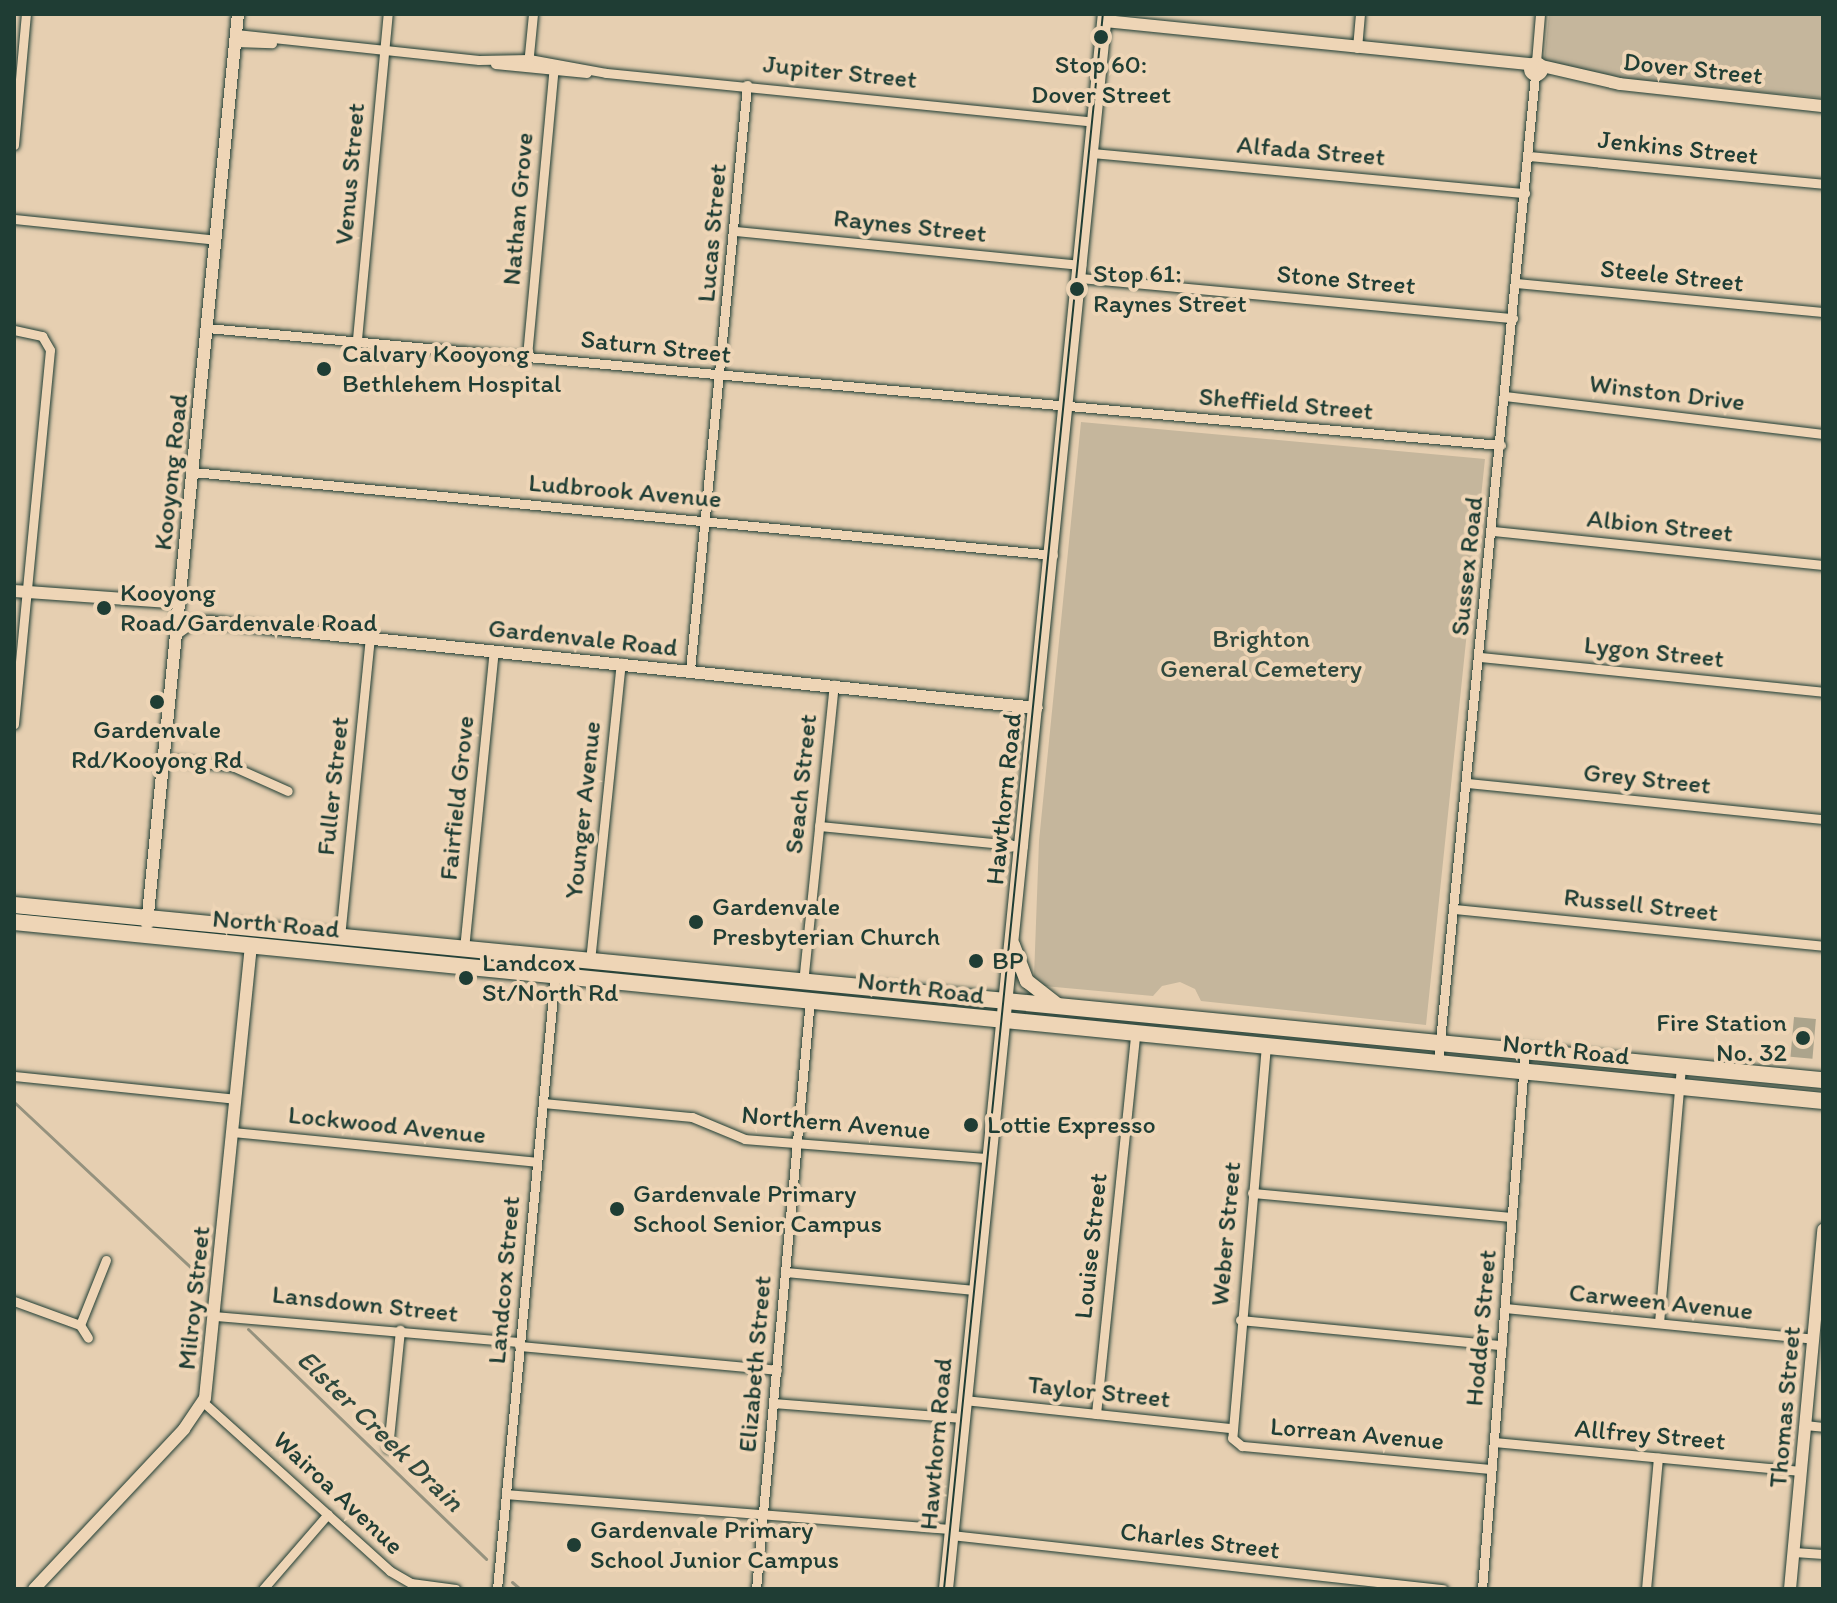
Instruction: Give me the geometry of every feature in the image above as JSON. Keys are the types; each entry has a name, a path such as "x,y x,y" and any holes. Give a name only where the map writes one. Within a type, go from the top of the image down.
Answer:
{"highway":[{"name":"North Road","path":"14,905 251,945 402,951 464,949 1823,1080"},
{"name":"North Road","path":"14,922 340,937 402,951 555,974 1823,1101"},
{"path":"944,1015 946,994"},
{"path":"1751,1093 1753,1073"}],"main road":[{"name":"Hawthorn Road","path":"946,1589 987,1158 1013,944 1105,17"},
{"path":"1013,944 1027,981 1058,1005"}],"street":[{"path":"14,145 26,14"},
{"name":"Kooyong Road","path":"147,927 238,14"},
{"name":"Venus Street","path":"357,339 388,14"},
{"path":"528,64 533,14"},
{"path":"1357,48 1360,14"},
{"name":"Sussex Road","path":"1438,1061 1493,531 1540,14"},
{"name":"Dover Street","path":"1105,17 1512,65 1823,106"},
{"name":"Jupiter Street","path":"236,38 1095,119"},
{"name":"Nathan Grove","path":"527,356 554,70"},
{"name":"Lucas Street","path":"690,670 747,85"},
{"name":"Alfada Street","path":"1092,153 1525,193"},
{"name":"Jenkins Street","path":"1529,156 1823,184"},
{"path":"14,219 216,237"},
{"name":"Raynes Street","path":"735,231 1081,272"},
{"name":"Stone Street","path":"1081,272 1513,318"},
{"name":"Steele Street","path":"1516,283 1823,312"},
{"name":"Saturn Street","path":"208,324 1068,408"},
{"path":"14,330 46,339 50,357 21,591 14,724"},
{"name":"Winston Drive","path":"1505,396 1823,434"},
{"name":"Sheffield Street","path":"1068,408 1501,445"},
{"name":"Ludbrook Avenue","path":"193,472 1053,555"},
{"name":"Albion Street","path":"1493,531 1823,565"},
{"path":"21,591 180,607"},
{"name":"Gardenvale Road","path":"177,633 191,623 210,622 1037,704"},
{"name":"Fuller Street","path":"340,937 370,638"},
{"name":"Fairfield Grove","path":"464,949 494,651"},
{"name":"Lygon Street","path":"1480,657 1823,692"},
{"name":"Younger Avenue","path":"590,961 621,663"},
{"name":"Seach Street","path":"803,983 834,685"},
{"path":"164,759 232,766 288,791"},
{"name":"Grey Street","path":"1467,783 1823,819"},
{"path":"819,826 1023,846"},
{"name":"Russell Street","path":"1454,909 1823,946"},
{"name":"Milroy Street","path":"34,1589 203,1402 216,1311 251,945"},
{"name":"Landcox Street","path":"497,1589 555,974"},
{"name":"Elizabeth Street","path":"756,1589 810,999"},
{"name":"Louise Street","path":"1096,1414 1135,1034"},
{"name":"Weber Street","path":"1230,1428 1266,1045"},
{"name":"Hodder Street","path":"1482,1589 1525,1051"},
{"path":"1659,1323 1681,1067"},
{"path":"14,1076 235,1099"},
{"name":"Northern Avenue","path":"543,1103 692,1117 736,1138 987,1158"},
{"name":"Lockwood Avenue","path":"232,1132 537,1162"},
{"path":"1252,1193 1512,1217"},
{"name":"Thomas Street","path":"1790,1589 1805,1425 1816,1347 1823,1230"},
{"path":"80,1325 106,1260"},
{"path":"785,1272 975,1290"},
{"path":"14,1301 80,1325 88,1338"},
{"name":"Carween Avenue","path":"1505,1308 1659,1323 1816,1347"},
{"name":"Lansdown Street","path":"216,1311 777,1370"},
{"path":"1240,1320 1502,1345"},
{"path":"388,1448 400,1330"},
{"name":"Taylor Street","path":"964,1400 1230,1428"},
{"name":"Wairoa Avenue","path":"203,1402 398,1577 456,1589"},
{"path":"773,1403 962,1418"},
{"path":"1805,1425 1823,1427"},
{"name":"Lorrean Avenue","path":"1230,1428 1242,1446 1491,1469"},
{"name":"Allfrey Street","path":"1494,1442 1801,1471"},
{"path":"1646,1589 1658,1458"},
{"name":"Charles Street","path":"506,1494 951,1532 1443,1589"},
{"path":"263,1589 328,1514"},
{"path":"1794,1552 1823,1554"}],"green space":[{"path":"1549,14 1823,14 1823,98 1621,79 1544,62"},
{"name":"Brighton General Cemetery","path":"1081,422 1485,459 1426,1025 1201,1001 1195,989 1180,982 1162,986 1153,996 1044,986 1034,977 1039,841"}],"building":[{"name":"Fire Station No. 32","path":"1794,1017 1816,1019 1812,1059 1791,1057"}],"waterway":[{"name":"Elster Creek Drain","path":"14,1102 204,1280"},
{"name":"Elster Creek Drain","path":"248,1329 486,1559"},
{"name":"Elster Creek Drain","path":"512,1582 520,1589"}],"tram line":[{"path":"944,1589 1103,14"}],"place":[{"name":"Stop 60: Dover Street","path":"1101,37"},
{"name":"Stop 61: Raynes Street","path":"1077,289"},
{"name":"Calvary Kooyong Bethlehem Hospital","path":"324,369"},
{"name":"Kooyong Road/Gardenvale Road","path":"104,608"},
{"name":"Gardenvale Rd/Kooyong Rd","path":"157,702"},
{"name":"Gardenvale Presbyterian Church","path":"696,922"},
{"name":"BP","path":"976,961"},
{"name":"Landcox St/North Rd","path":"466,978"},
{"name":"Fire Station No. 32","path":"1803,1038"},
{"name":"Lottie Expresso","path":"971,1125"},
{"name":"Gardenvale Primary School Senior Campus","path":"617,1209"},
{"name":"Gardenvale Primary School Junior Campus","path":"574,1545"}]}
